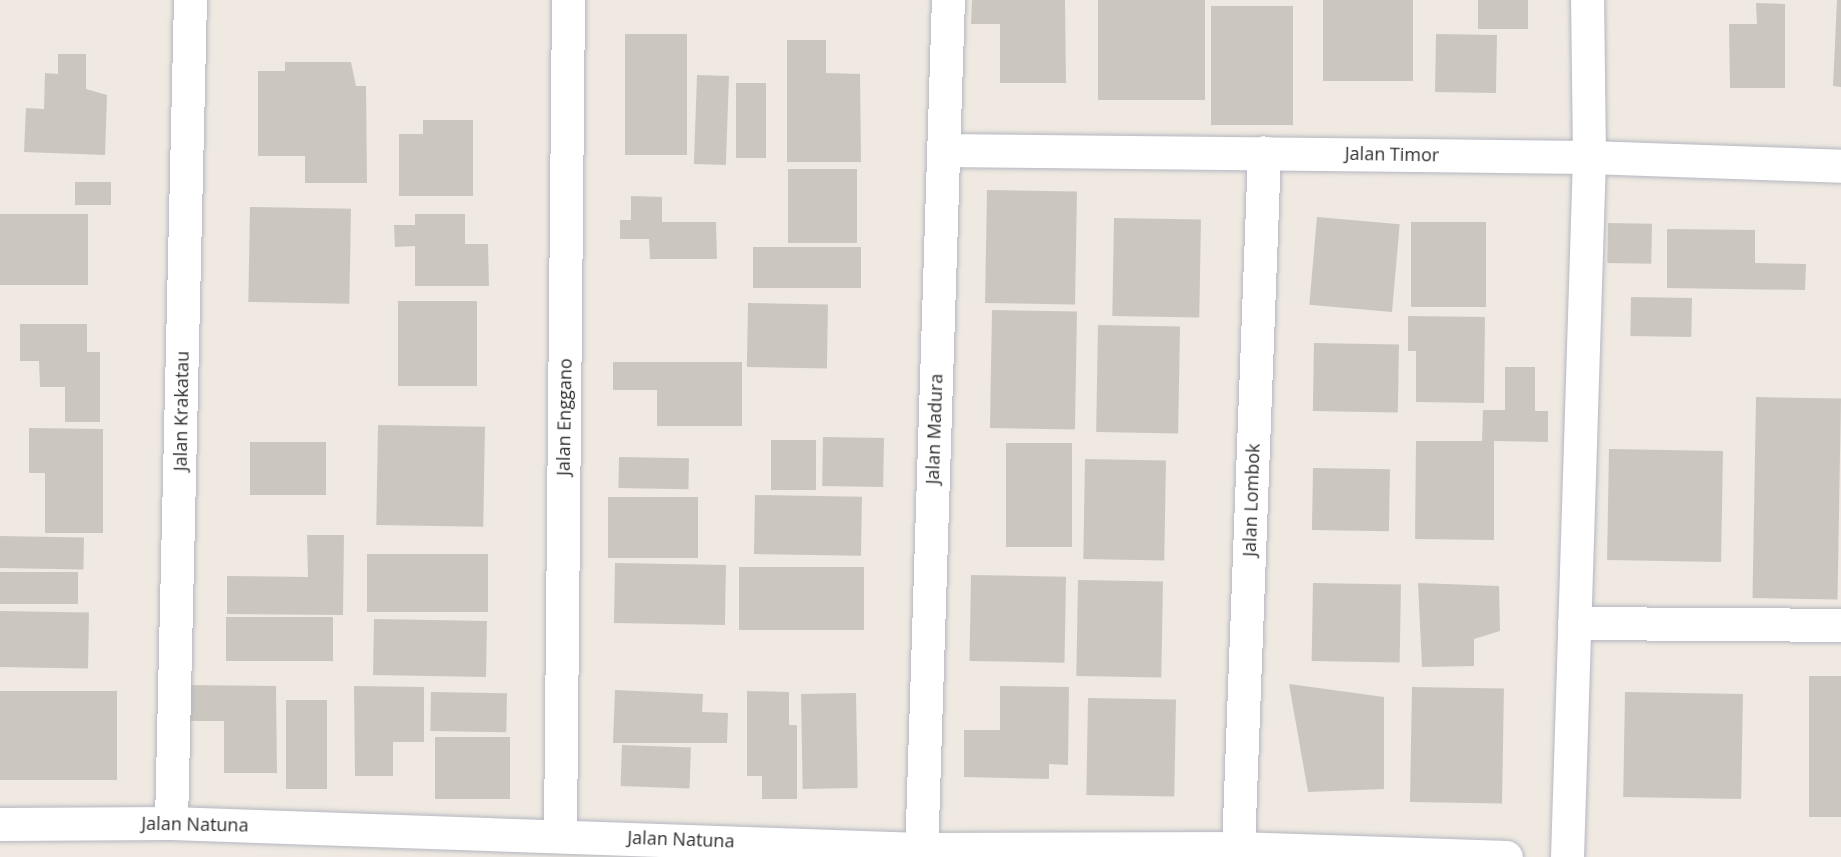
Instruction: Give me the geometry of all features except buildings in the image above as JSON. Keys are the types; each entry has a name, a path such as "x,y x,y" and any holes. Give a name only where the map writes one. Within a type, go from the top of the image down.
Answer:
{"street":[{"name":"Jalan Krakatau","path":"171,823 190,0"},
{"name":"Jalan Enggano","path":"560,833 568,0"},
{"name":"Jalan Madura","path":"921,853 948,0"},
{"path":"1567,857 1589,157 1587,0"},
{"name":"Jalan Timor","path":"943,150 1589,157 1841,166"},
{"name":"Jalan Lombok","path":"1238,848 1264,152"},
{"path":"1575,623 1841,625"},
{"name":"Jalan Natuna","path":"0,824 171,823 560,833 921,853 1238,848 1506,857"}]}
